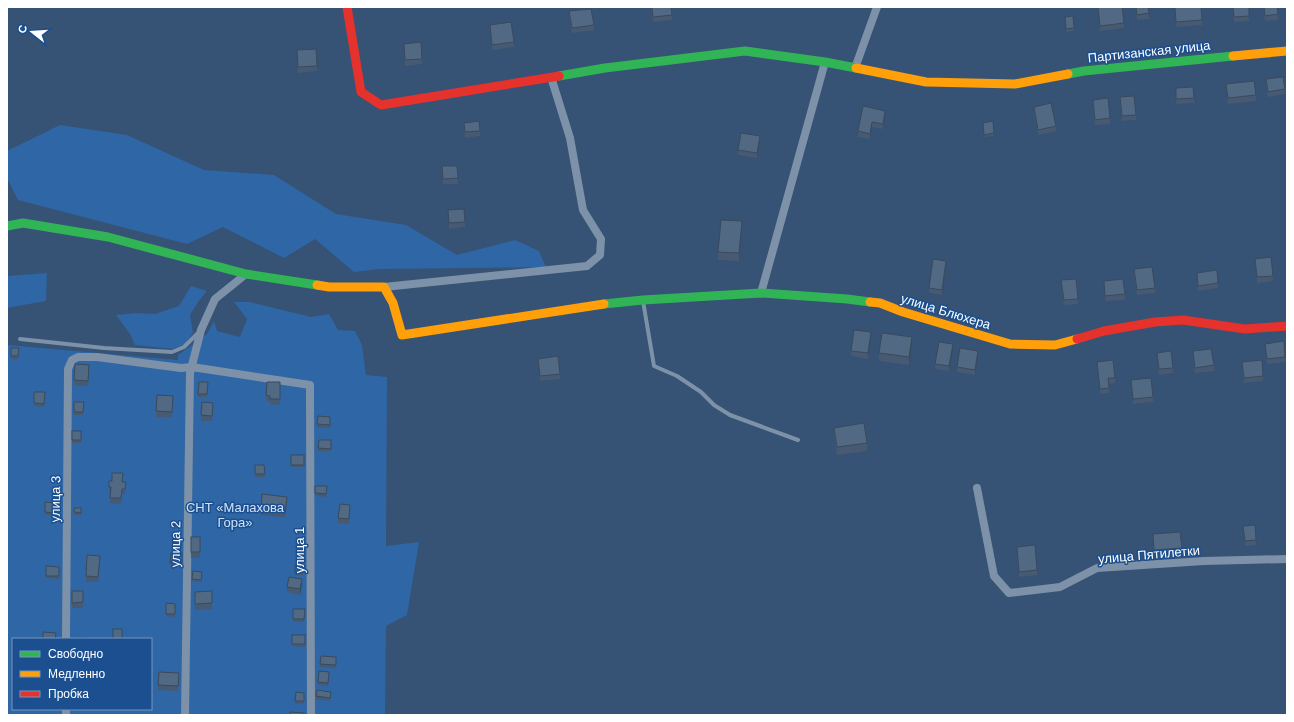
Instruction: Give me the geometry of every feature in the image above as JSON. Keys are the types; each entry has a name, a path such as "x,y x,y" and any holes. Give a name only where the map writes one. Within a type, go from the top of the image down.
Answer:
{"street":[{"name":"Партизанская улица","path":"347,7 361,92 381,105 605,68 745,51 825,62 926,82 1015,84 1084,71 1287,51"},
{"path":"856,68 878,7"},
{"path":"761,293 825,62"},
{"path":"7,226 23,223 108,236 246,274 329,287 384,287 587,266 600,255 601,239 583,210 570,138 551,77"},
{"name":"улица 2","path":"185,715 191,370 201,330 215,299 246,274"},
{"name":"улица Блюхера","path":"384,287 393,303 402,335 595,305 643,300 761,293 847,299 880,303 910,314 1010,344 1056,344 1104,331 1154,322 1183,320 1245,329 1287,326"},
{"name":"улица 3","path":"66,638 68,369 72,360 78,356 97,357 191,370"},
{"name":"улица 1","path":"191,370 310,385 311,715"},
{"name":"улица Пятилетки","path":"977,488 994,576 1010,593 1060,587 1097,568 1204,561 1287,559"}],"lane":[{"path":"643,300 654,366 677,376 701,392 714,405 730,415 798,440"},
{"path":"20,339 104,348 172,352 184,347 201,330"}],"green space":[{"path":"60,125 127,135 204,170 274,175 336,214 406,225 457,255 515,240 539,251 546,267 379,269 354,272 315,239 284,258 223,227 187,244 18,200 7,178 7,151"},
{"path":"47,273 46,301 7,308 7,276"},
{"path":"191,286 207,291 190,315 193,333 184,345 172,349 135,345 130,334 116,315 137,313 155,314 179,306"},
{"name":"СНТ «Малахова Гора»","path":"234,302 250,302 311,317 329,314 338,330 355,331 362,345 366,375 387,377 386,546 419,542 407,615 386,626 385,715 7,715 7,345 178,360 178,355 207,334 214,321 217,331 240,337 247,319"}],"building":[{"path":"652,7 671,7 672,15 653,17"},
{"path":"1098,7 1122,7 1124,23 1100,26"},
{"path":"1136,7 1148,7 1149,13 1137,15"},
{"path":"1175,7 1201,7 1202,20 1176,22"},
{"path":"1233,7 1249,7 1249,16 1234,17"},
{"path":"1264,7 1277,7 1278,14 1265,16"},
{"path":"591,9 594,25 572,28 569,11"},
{"path":"1073,16 1074,28 1066,29 1065,17"},
{"path":"511,22 514,42 492,45 490,25"},
{"path":"421,42 422,59 405,60 404,44"},
{"path":"316,49 317,66 298,67 297,50"},
{"path":"1283,77 1285,89 1268,92 1266,79"},
{"path":"1254,81 1256,95 1228,98 1226,84"},
{"path":"1193,87 1194,98 1176,99 1176,88"},
{"path":"1134,96 1136,115 1122,116 1120,97"},
{"path":"1108,98 1110,118 1095,120 1093,100"},
{"path":"1051,103 1056,126 1038,130 1034,107"},
{"path":"863,106 885,111 883,124 872,122 870,134 858,131"},
{"path":"479,121 480,131 465,132 464,123"},
{"path":"993,121 994,133 984,135 983,123"},
{"path":"741,133 760,136 757,153 738,150"},
{"path":"442,166 457,166 458,178 443,179"},
{"path":"464,209 465,222 449,223 448,210"},
{"path":"721,220 742,221 739,253 718,252"},
{"path":"1271,257 1273,276 1257,277 1255,259"},
{"path":"933,259 946,261 942,290 929,288"},
{"path":"1152,267 1155,288 1137,290 1134,269"},
{"path":"1217,270 1218,283 1198,286 1197,273"},
{"path":"1076,279 1078,299 1064,300 1061,280"},
{"path":"1123,279 1125,294 1105,296 1104,281"},
{"path":"854,330 871,332 868,353 851,351"},
{"path":"882,333 912,337 909,357 879,353"},
{"path":"1284,341 1285,357 1267,359 1265,344"},
{"path":"939,342 953,344 949,366 935,364"},
{"path":"11,348 19,348 18,356 11,356"},
{"path":"960,348 978,351 975,370 957,367"},
{"path":"1211,349 1214,365 1195,368 1193,351"},
{"path":"1171,351 1173,368 1159,369 1157,353"},
{"path":"558,356 560,374 540,376 538,359"},
{"path":"1113,360 1115,378 1108,378 1109,388 1100,389 1097,362"},
{"path":"1262,360 1263,376 1244,378 1242,362"},
{"path":"75,364 89,365 88,381 74,380"},
{"path":"1151,378 1153,397 1133,399 1131,380"},
{"path":"199,382 208,382 207,394 198,394"},
{"path":"267,382 280,382 280,399 270,399 270,396 266,395"},
{"path":"34,392 45,392 44,404 34,403"},
{"path":"157,395 173,396 172,412 156,411"},
{"path":"74,402 84,402 83,412 74,412"},
{"path":"202,402 213,403 212,416 201,415"},
{"path":"318,416 330,417 330,425 317,424"},
{"path":"864,423 867,443 837,447 834,428"},
{"path":"72,431 81,431 81,440 72,440"},
{"path":"319,440 331,440 331,449 318,448"},
{"path":"291,455 304,455 304,465 291,465"},
{"path":"255,465 264,465 265,474 255,474"},
{"path":"112,473 123,473 122,482 126,482 125,489 122,489 121,498 110,498 111,487 109,487 109,481 112,481"},
{"path":"315,486 327,486 326,494 315,493"},
{"path":"262,494 287,497 285,512 261,510"},
{"path":"45,502 55,503 55,513 45,512"},
{"path":"340,504 350,505 349,519 338,518"},
{"path":"74,508 81,508 81,513 74,512"},
{"path":"1255,525 1256,540 1245,541 1243,526"},
{"path":"1180,532 1182,548 1154,550 1153,534"},
{"path":"191,537 200,537 200,552 191,552"},
{"path":"1035,545 1037,570 1019,572 1017,547"},
{"path":"171,553 182,553 182,563 170,563"},
{"path":"87,555 100,556 98,577 86,576"},
{"path":"295,565 303,565 303,572 295,572"},
{"path":"46,566 59,567 59,576 46,576"},
{"path":"193,571 202,572 201,580 192,579"},
{"path":"289,577 302,579 300,589 287,587"},
{"path":"72,591 83,591 83,602 72,603"},
{"path":"212,591 212,603 195,604 195,592"},
{"path":"166,603 175,604 175,614 166,614"},
{"path":"293,609 305,609 304,619 293,619"},
{"path":"113,629 122,629 122,638 113,638"},
{"path":"43,632 56,633 55,638 43,638"},
{"path":"292,635 305,635 305,644 292,644"},
{"path":"321,656 336,657 336,665 320,664"},
{"path":"319,671 329,672 328,683 318,682"},
{"path":"159,672 179,673 178,686 158,685"},
{"path":"317,690 331,692 330,698 316,696"},
{"path":"296,692 304,693 304,701 295,701"},
{"path":"290,712 304,713 304,715 290,715"}],"traffic: fast":[{"path":"559,76 605,68 745,51 825,62 856,68"},
{"path":"1068,74 1084,71 1233,56"},
{"path":"7,226 23,223 108,237 246,274 317,285"},
{"path":"604,304 643,300 761,293 870,302"}],"traffic: slow":[{"path":"1233,56 1287,51"},
{"path":"856,68 926,82 1015,84 1068,74"},
{"path":"317,285 329,287 384,287 393,303 402,335 604,304"},
{"path":"870,302 880,303 903,312 1010,344 1055,345 1077,339"}],"traffic: jam":[{"path":"347,7 361,92 381,105 559,76"},
{"path":"1077,339 1104,331 1155,322 1183,320 1245,329 1287,326"}]}
